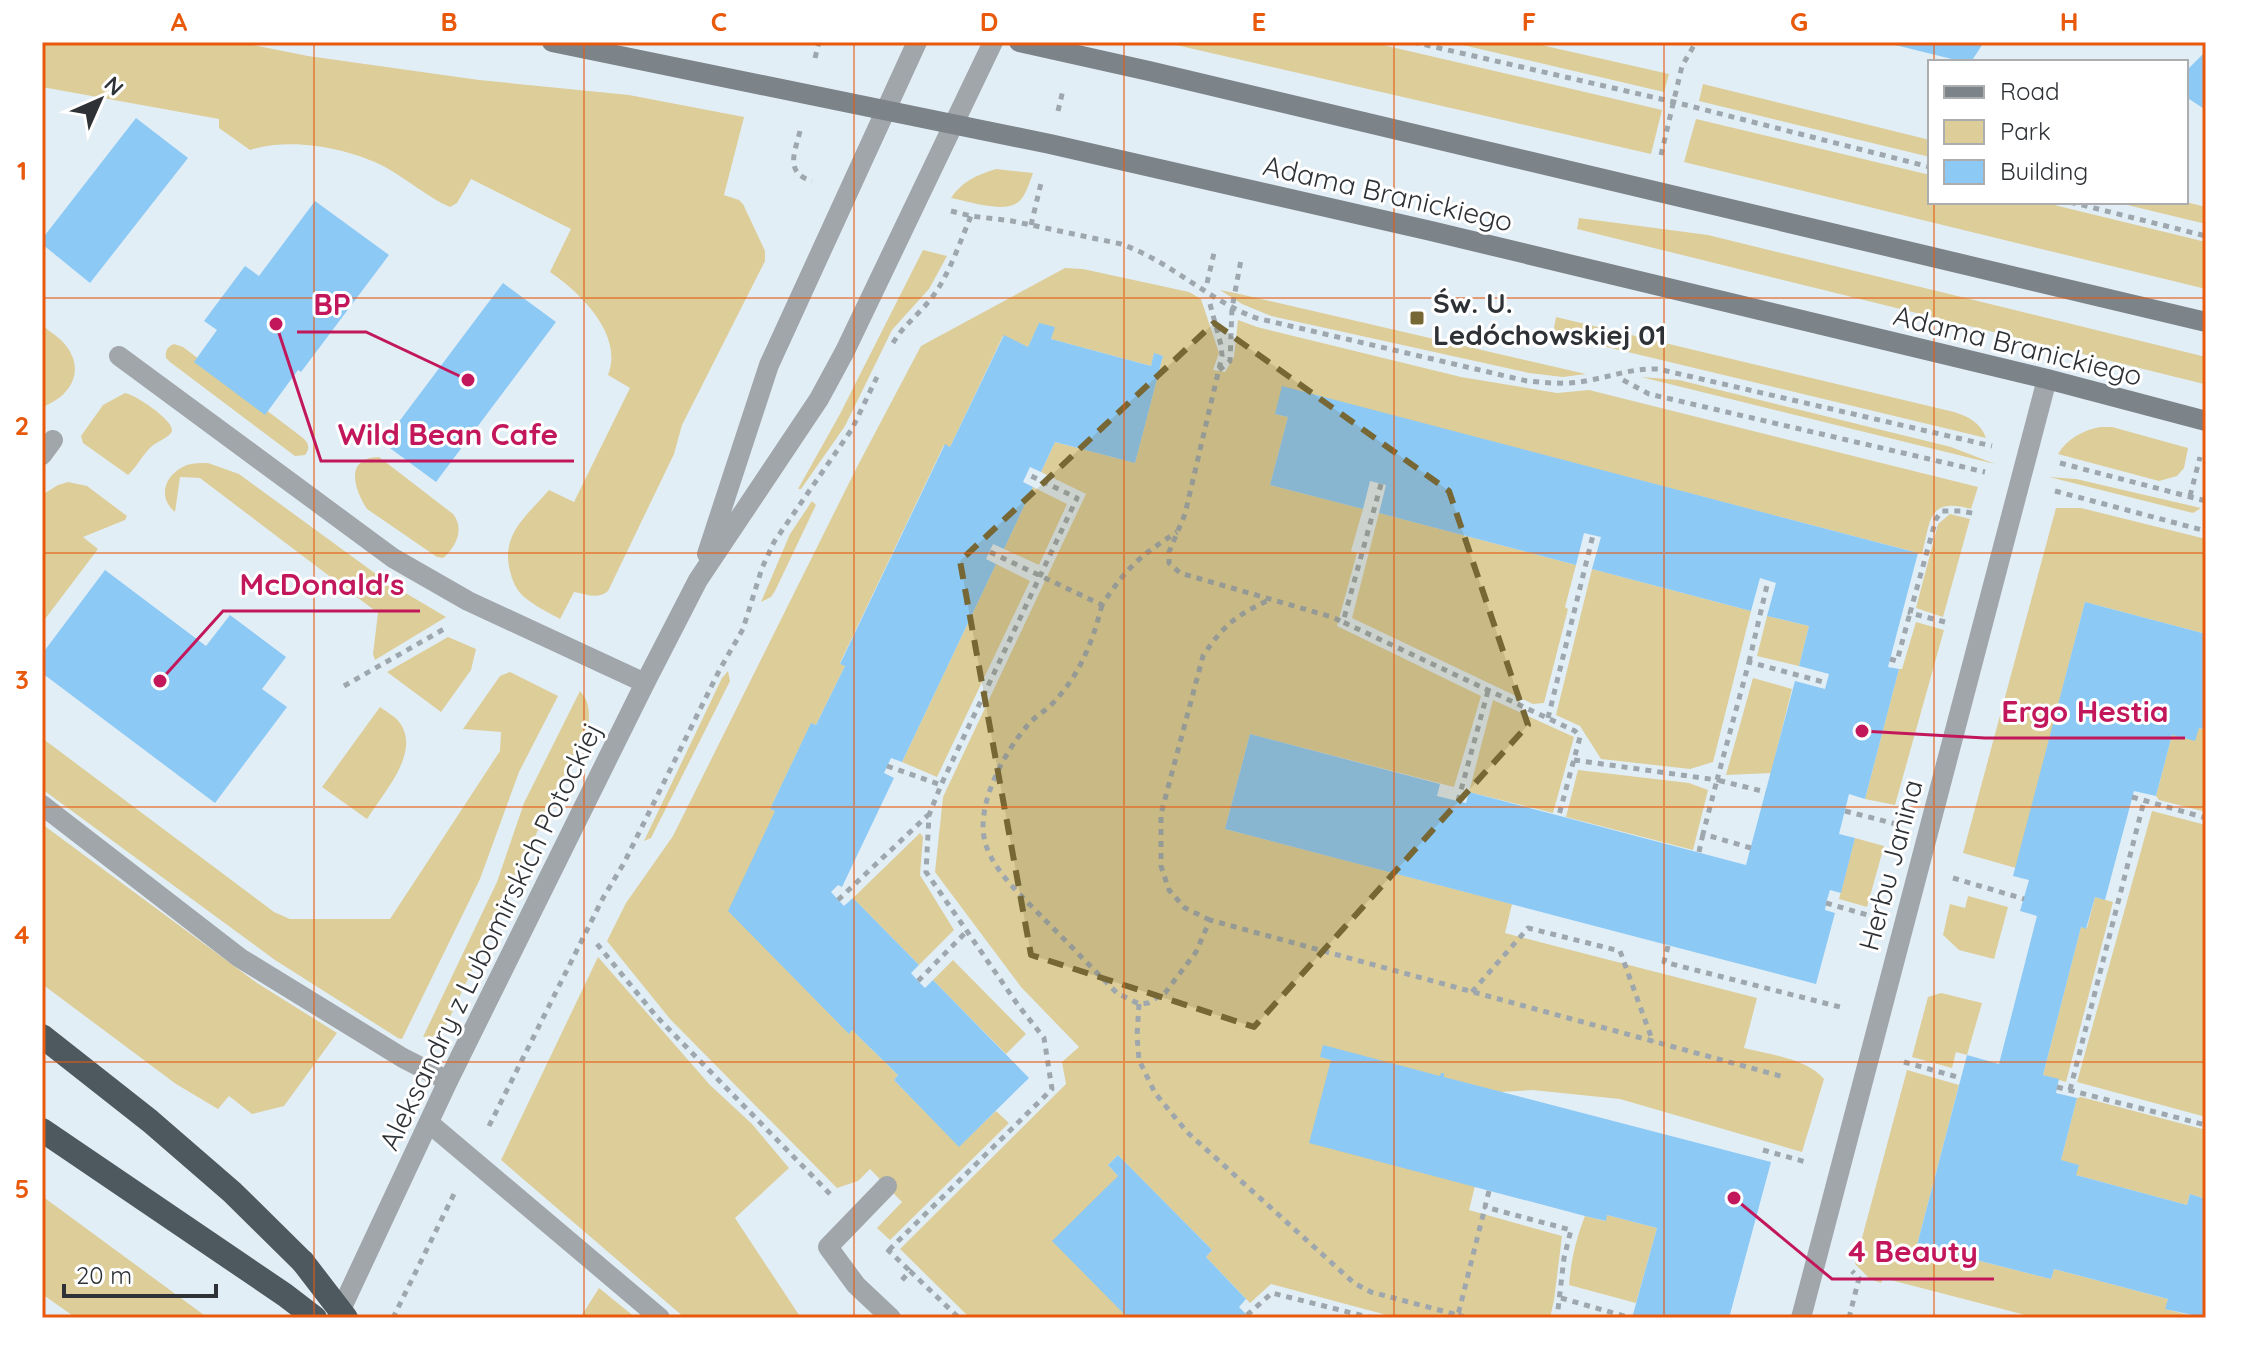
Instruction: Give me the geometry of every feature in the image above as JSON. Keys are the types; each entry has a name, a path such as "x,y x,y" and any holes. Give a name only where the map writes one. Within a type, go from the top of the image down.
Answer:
{"highway":[{"path":"42,1036 150,1121 232,1192 303,1262 346,1318"},
{"path":"42,1130 315,1318"}],"main road":[{"name":"Adama Branickiego","path":"552,42 954,123 1447,235 2047,379 2206,421"},
{"path":"1019,42 2206,322"}],"street":[{"name":"Aleksandry z Lubomirskich Potockiej","path":"698,580 769,365 917,42"},
{"name":"Aleksandry z Lubomirskich Potockiej","path":"337,1318 448,1081 645,683 698,580 819,399 993,42"},
{"path":"119,356 393,558 479,607 645,683"},
{"name":"Herbu Janina","path":"1801,1318 2047,379"},
{"path":"42,805 240,958 403,1058 448,1081"},
{"path":"429,1123 660,1318"},
{"path":"887,1186 828,1247 856,1285 891,1318"}],"path":[{"path":"1413,42 1674,102 1928,166"},
{"path":"1653,190 1682,66 1696,42"},
{"path":"799,133 793,168 801,178"},
{"path":"1031,225 1044,172"},
{"path":"2078,204 2206,236"},
{"path":"949,210 1121,244 1154,258 1232,308 1273,323 1527,381 1586,381 1643,368 1673,371 2206,501"},
{"path":"887,355 900,331 928,303 941,284 971,216"},
{"path":"1207,283 1214,253"},
{"path":"1219,371 1230,361 1232,308 1241,260"},
{"path":"1210,304 1222,351 1219,371 1185,514 1169,552 1169,563 1180,573 1332,617 1575,731 1580,737 1559,815"},
{"path":"393,1318 603,898 624,863 720,669 736,644 774,542 852,429 881,367"},
{"path":"1623,380 1649,394 1989,473"},
{"path":"2190,496 2203,444"},
{"path":"889,1250 1052,1089 1044,1038 926,872 929,815 941,785 1077,498 1027,474"},
{"path":"1343,622 1381,484"},
{"path":"2051,490 2206,531"},
{"path":"1890,659 1897,661 1936,519 1942,511 1950,510 1978,515"},
{"path":"1179,531 1142,554 1124,572 1102,605 1095,634 1073,681 1028,724 1010,749 992,784 982,821 987,848 1007,881 1117,993 1139,1004 1148,1003 1165,993 1196,952 1210,920"},
{"path":"1548,718 1593,535"},
{"path":"990,552 1102,605"},
{"path":"1699,852 1768,581"},
{"path":"1271,599 1232,620 1217,634 1203,656 1161,814 1161,866 1169,890 1185,908 1210,920 1784,1077"},
{"path":"1910,613 1950,624"},
{"path":"344,686 452,625"},
{"path":"1749,662 1827,683"},
{"path":"1458,801 1488,691"},
{"path":"1574,760 1717,780 1766,792"},
{"path":"887,766 941,785"},
{"path":"2132,797 2206,818"},
{"path":"2070,1090 2144,801"},
{"path":"1845,811 1897,824"},
{"path":"838,900 929,815"},
{"path":"1703,834 1751,848"},
{"path":"1948,877 2024,899"},
{"path":"1826,903 1872,916"},
{"path":"1472,992 1528,928 1620,951 1653,1042"},
{"path":"918,981 967,931"},
{"path":"597,944 656,1016 910,1271"},
{"path":"1668,946 1664,962 1848,1009"},
{"path":"1139,1004 1139,1060 1155,1093 1187,1132 1354,1283 1371,1292 1469,1318"},
{"path":"1900,1061 1961,1078"},
{"path":"2057,1087 2206,1125"},
{"path":"1763,1150 1808,1162"},
{"path":"1458,1315 1489,1191"},
{"path":"1485,1207 1571,1230 1564,1258 1557,1318"},
{"path":"1247,1315 1272,1293 1372,1318"},
{"path":"1561,1298 1631,1318"}],"highlighted area":[{"path":"1214,323 1449,491 1528,725 1254,1027 1031,955 960,561"}],"green space":[{"path":"42,42 237,42 308,56 479,80 629,95 744,117 724,195 743,204 765,251 765,261 682,425 674,454 608,591 596,596 574,592 560,619 522,595 511,575 508,561 508,549 516,528 549,490 574,502 630,388 608,375 610,345 596,316 574,291 550,272 571,229 471,179 457,203 450,207 385,167 354,154 319,146 283,144 250,150 219,128 219,119 42,87"},
{"path":"1163,42 1370,42 1662,110 1651,154"},
{"path":"1450,42 1528,42 1669,74 1664,92"},
{"path":"1703,84 1928,140 1928,157 1699,101"},
{"path":"1696,119 1928,175 1928,204 2050,204 2206,242 2206,289 1684,162"},
{"path":"996,169 1033,173 1025,194 1017,203 994,207 951,198 970,179"},
{"path":"2188,202 2206,207 2206,224 2123,204"},
{"path":"1579,218 1708,235 2206,357 2204,384 1577,229"},
{"path":"923,250 947,256 929,289 892,330 845,426 801,489 798,489 840,414"},
{"path":"1065,268 1083,269 1189,292 1201,299 1219,353 1213,370 1225,372 1234,357 1238,320 1461,377 1557,393 1589,390 1978,487 1971,509 1946,506 1933,515 1922,554 1283,387 1275,414 1288,417 1270,485 1363,509 1351,551 1357,553 1337,626 1481,696 1454,787 1250,734 1225,829 1512,904 1505,933 1757,998 1744,1048 1798,1062 1824,1079 1802,1152 1620,1099 1532,1090 1500,1092 1323,1046 1331,1060 1475,1186 1469,1210 1562,1236 1550,1318 1398,1318 1271,1284 1250,1303 1206,1257 1212,1250 1118,1155 1108,1165 1118,1176 1128,1318 970,1318 900,1249 1066,1084 1062,1062 1079,1047 1021,987 935,872 943,797 1086,494 1041,472 1055,442 1135,463 1163,356 1154,354 1151,366 1051,339 1054,327 1039,324 1028,347 1003,336 950,447 944,445 840,663 845,666 816,725 811,724 770,809 775,811 849,1033 852,1030 898,1075 894,1080 959,1146 996,1111 1009,1123 890,1240 877,1228 902,1202 870,1169 858,1181 837,1188 670,1019 607,941 626,903 673,836 857,467 921,346"},
{"path":"1220,290 1586,374 1563,377 1529,373 1271,316 1242,304"},
{"path":"1556,317 1954,412 1973,421 1986,438 1561,336 1554,328"},
{"path":"42,325 65,344 75,366 66,391 42,407"},
{"path":"174,344 183,347 303,438 308,446 305,455 295,456 170,362 166,351"},
{"path":"1641,377 1679,380 1951,447 1995,464"},
{"path":"125,393 160,414 172,431 148,450 128,475 83,443 81,436 103,405"},
{"path":"2101,427 2112,427 2188,448 2184,468 2177,476 2159,481 2058,454 2076,436"},
{"path":"379,457 457,520 457,538 443,558 437,557 367,509 358,493 356,469 368,459"},
{"path":"208,463 239,474 387,582 446,617 375,660 378,613 200,478 180,477 175,512 169,506 165,492 174,473 187,465"},
{"path":"2049,477 2076,479 2201,508 2193,513"},
{"path":"68,482 87,486 127,516 125,520 83,537 98,549 42,623 42,495"},
{"path":"1033,487 1067,504 1039,565 1004,549"},
{"path":"812,501 816,505 775,591 761,602 790,534"},
{"path":"2056,508 2081,508 2206,539 2206,634 2085,602 2016,868 1963,853"},
{"path":"1379,513 1576,565 1544,703 1533,704 1352,618"},
{"path":"1950,514 1970,519 1943,617 1916,608 1938,524"},
{"path":"996,564 1030,581 937,777 902,762"},
{"path":"1592,569 1751,611 1713,762 1690,769 1601,759 1580,726 1556,715"},
{"path":"1767,616 1809,626 1799,666 1757,656"},
{"path":"1916,622 1944,630 1895,805 1865,799 1899,669 1902,669"},
{"path":"448,637 476,649 471,670 441,712 387,672"},
{"path":"728,671 730,681 651,838 644,841 722,678"},
{"path":"510,672 558,696 519,772 480,879 402,1039 275,960 42,789 42,738 274,912 290,919 390,919 500,751 501,732 463,729 500,676"},
{"path":"1753,678 1792,689 1771,773 1726,775"},
{"path":"580,691 588,705 589,722 441,1036 423,1037 497,882 524,803"},
{"path":"1493,700 1574,737 1553,813 1469,792"},
{"path":"380,707 400,723 406,747 390,785 367,819 322,787"},
{"path":"2199,728 2206,730 2206,812 2159,800 2156,796 2172,735"},
{"path":"1578,770 1689,783 1708,790 1693,850 1566,817"},
{"path":"2152,811 2206,825 2206,1117 2077,1082"},
{"path":"42,824 257,983 337,1033 284,1106 252,1114 229,1096 218,1109 176,1084 42,984"},
{"path":"920,833 923,837 920,875 954,930 919,965 853,898"},
{"path":"1855,838 1884,846 1867,907 1839,899"},
{"path":"1968,896 2008,907 1994,959 1959,950 1943,935 1950,904 1965,908"},
{"path":"2095,897 2113,902 2066,1082 2043,1075 2081,927 2087,928"},
{"path":"598,957 710,1085 752,1124 789,1168 735,1218 801,1318 685,1318 501,1160"},
{"path":"953,960 1026,1034 1006,1054 933,980"},
{"path":"1941,993 1982,1003 1967,1055 1956,1052 1952,1068 1912,1057 1928,997"},
{"path":"1907,1070 1959,1085 1917,1245 2051,1279 2054,1269 2168,1299 2166,1309 2199,1318 2037,1318 1883,1278 1881,1283 1870,1279 1855,1264"},
{"path":"2077,1098 2206,1130 2206,1199 2190,1194 2187,1205 2076,1175 2061,1160"},
{"path":"42,1196 208,1318 76,1318 42,1294"},
{"path":"1607,1215 1657,1228 1636,1303 1569,1285 1574,1250 1585,1216 1605,1221"},
{"path":"599,1288 636,1318 580,1318"}],"building":[{"path":"1883,42 1984,42 1972,60 1956,60"},
{"path":"2206,51 2206,110 2188,98 2188,69"},
{"path":"136,118 188,158 90,283 42,244 42,239"},
{"path":"315,201 389,255 265,415 194,362 217,330 204,321 245,266 259,276"},
{"path":"503,283 556,322 436,482 383,443"},
{"path":"1039,323 1055,327 1051,339 1151,366 1154,353 1163,356 1135,463 1055,442 1041,472 1030,467 1023,482 1033,487 1004,549 993,544 986,559 996,564 902,762 891,758 884,773 894,778 842,887 838,885 831,892 844,906 853,898 919,965 911,973 918,981 925,988 933,980 1029,1078 959,1147 894,1080 898,1075 852,1030 849,1034 728,911 775,811 770,809 811,723 816,725 845,666 840,664 945,444 950,447 1004,335 1028,347"},
{"path":"1282,386 1918,553 1888,667 1899,669 1865,799 1849,794 1839,834 1855,838 1841,893 1830,890 1826,903 1825,910 1835,913 1816,984 1225,829 1250,734 1440,784 1437,796 1466,803 1469,792 1746,865 1795,681 1825,689 1829,674 1799,666 1809,626 1767,616 1776,583 1760,578 1751,611 1592,569 1601,537 1584,533 1576,565 1379,513 1386,485 1370,481 1363,509 1270,485 1288,417 1275,414"},
{"path":"105,570 206,646 230,615 286,657 262,689 287,707 215,803 42,673 42,654"},
{"path":"2085,602 2206,634 2206,730 2199,728 2195,741 2172,735 2156,796 2134,791 2105,900 2095,897 2086,929 2081,927 2043,1075 2059,1079 2056,1093 2077,1098 2061,1160 2079,1165 2076,1175 2187,1205 2190,1194 2206,1199 2206,1318 2165,1309 2168,1299 2054,1269 2051,1279 1917,1245 1967,1055 1999,1064 2037,916 2020,911 2029,880 2013,876"},
{"path":"1323,1045 1440,1076 1444,1073 1444,1077 1771,1162 1729,1318 1632,1318 1657,1228 1607,1215 1606,1221 1585,1216 1309,1143 1331,1060 1320,1057"},
{"path":"1118,1155 1212,1250 1206,1257 1246,1299 1239,1307 1250,1318 1128,1318 1052,1241 1118,1176 1108,1165"}],"place":[{"name":"Św. U. Ledóchowskiej 01","path":"1417,318"},
{"name":"Wild Bean Cafe","path":"276,324"},
{"name":"BP","path":"468,380"},
{"name":"McDonald's","path":"160,681"},
{"name":"Ergo Hestia","path":"1862,731"},
{"name":"4 Beauty","path":"1734,1198"}]}
